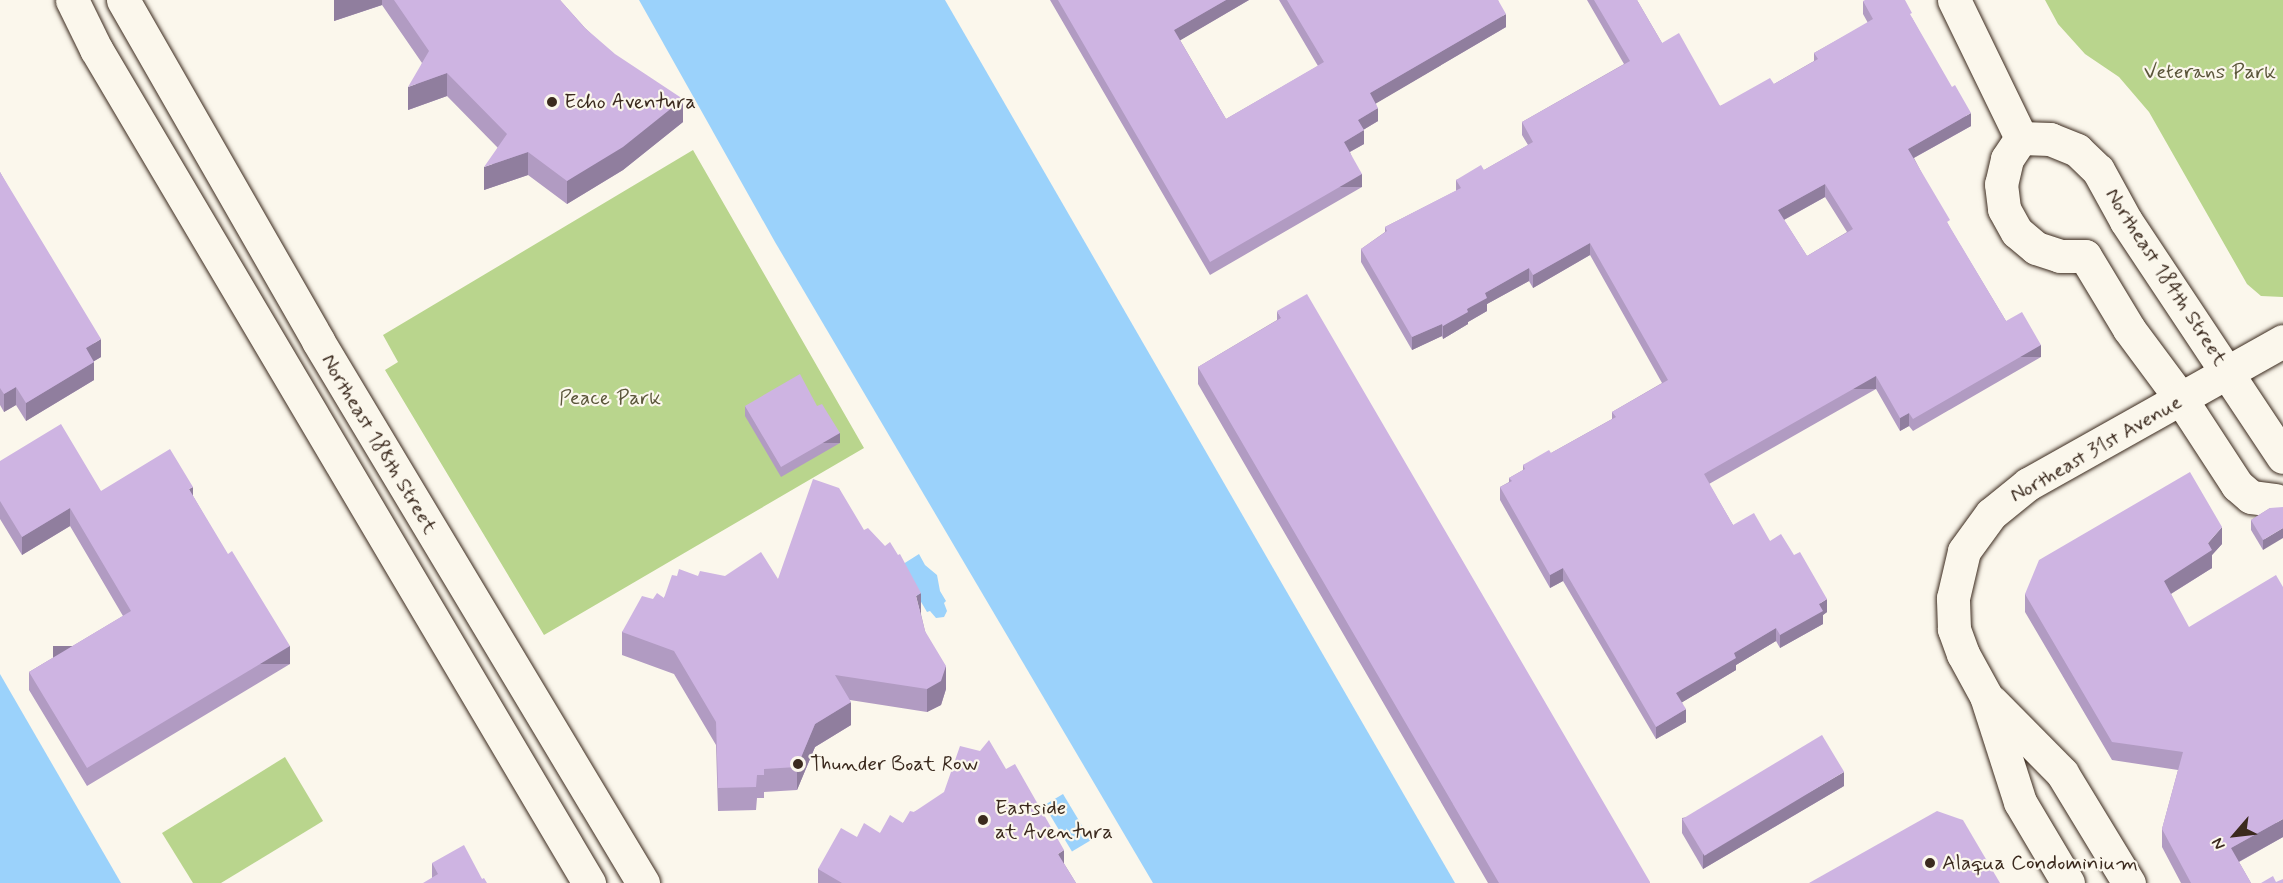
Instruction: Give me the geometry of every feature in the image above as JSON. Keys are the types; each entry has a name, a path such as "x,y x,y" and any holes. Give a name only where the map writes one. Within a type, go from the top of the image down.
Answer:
{"street":[{"name":"Northeast 188th Street","path":"72,0 96,49 589,883"},
{"name":"Northeast 188th Street","path":"123,0 318,342 643,883"},
{"path":"1954,0 2021,138 2007,159 2001,184 2004,210 2017,232 2036,248 2060,256 2085,256 2129,329 2181,399 2237,485 2251,497 2280,501"},
{"name":"Northeast 184th Street","path":"2021,138 2050,139 2077,150 2098,170 2126,221 2283,457"},
{"name":"Northeast 31st Avenue","path":"1986,696 1963,654 1954,629 1953,598 1956,579 1972,537 1991,514 2016,493 2283,341"},
{"path":"1986,696 2020,802 2068,883"},
{"path":"1986,696 2062,772 2129,883"}],"green space":[{"name":"Veterans Park","path":"2045,0 2283,0 2283,297 2261,296 2247,284 2149,112 2119,77 2085,54 2058,24"},
{"name":"Peace Park","path":"693,150 864,448 544,635 385,370 398,362 383,335"},
{"path":"285,757 323,821 221,883 193,883 162,833"}],"water":[{"path":"639,0 945,0 1455,883 1153,883 775,242"},
{"path":"919,554 925,565 937,575 940,591 946,601 944,603 947,611 944,617 936,618 930,611 927,612 900,566"},
{"path":"0,674 121,883 0,883"},
{"path":"1063,794 1091,840 1072,852 1044,805"}],"building":[{"name":"Echo Aventura","path":"394,0 560,0 585,28 615,54 683,99 623,147 567,181 528,152 484,167 507,134 447,73 408,87 429,51"},
{"path":"1058,0 1226,0 1174,30 1226,119 1324,62 1287,0 1498,0 1506,14 1370,93 1378,108 1358,120 1364,130 1344,142 1362,174 1210,262"},
{"path":"1594,0 1637,0 1662,43 1679,33 1720,106 1770,78 1774,84 1818,59 1814,53 1873,19 1863,1 1905,0 1912,13 1910,14 1952,87 1955,85 1971,113 1908,149 1950,220 1947,222 2006,321 2022,312 2041,345 1913,419 1909,413 1900,418 1876,376 1704,474 1733,525 1754,513 1770,541 1781,534 1794,555 1800,552 1827,599 1819,604 1823,611 1780,635 1776,628 1734,653 1736,658 1676,693 1686,709 1656,727 1563,568 1550,575 1500,487 1512,481 1509,478 1525,469 1523,465 1549,450 1551,453 1616,417 1612,412 1668,380 1590,243 1533,275 1529,268 1485,293 1487,298 1467,309 1468,312 1443,326 1442,324 1412,337 1361,249 1387,231 1385,227 1461,188 1456,180 1481,165 1484,170 1533,142 1522,122 1630,61","holes":["1825,184 1853,229 1807,256 1778,210"]},
{"path":"0,172 101,339 86,348 94,362 26,403 16,387 4,394 0,388"},
{"path":"1307,294 1649,883 1499,883 1198,367 1281,318 1277,311"},
{"path":"800,374 817,406 822,404 840,433 781,467 745,406"},
{"path":"61,424 101,491 170,449 193,487 189,489 228,554 232,551 290,646 87,768 29,672 131,611 70,508 22,537 0,501 0,461"},
{"path":"2190,472 2222,527 2208,543 2212,550 2164,581 2189,627 2276,575 2283,587 2283,819 2231,848 2251,883 2191,883 2162,829 2183,752 2112,742 2025,594 2039,560"},
{"path":"813,479 839,488 864,530 868,528 885,546 890,542 898,555 900,554 921,593 916,596 925,631 946,666 941,681 927,689 835,675 851,702 815,724 797,767 764,769 764,775 757,775 756,787 718,788 716,722 674,651 622,632 642,596 653,599 657,593 664,598 672,575 677,576 679,569 698,576 700,571 725,576 761,552 778,579"},
{"path":"2283,507 2283,528 2263,540 2251,520 2270,508"},
{"path":"1822,735 1844,772 1704,856 1682,819"},
{"name":"Eastside at Aventura","path":"989,740 1006,769 1015,764 1064,850 1058,854 1076,883 842,883 818,869 841,828 857,837 864,823 880,833 890,815 903,823 910,811 914,812 944,792 960,746 980,751"},
{"path":"1937,811 1963,820 2000,883 1809,883"},
{"path":"464,845 482,879 484,878 487,883 423,883 438,874 432,863"},
{"path":"2273,876 2276,882 2283,879 2283,883 2261,883"}],"place":[{"name":"Echo Aventura","path":"552,102"},
{"name":"Thunder Boat Row","path":"798,764"},
{"name":"Eastside at Aventura","path":"983,820"},
{"name":"Alaqua Condominium","path":"1930,863"}]}
